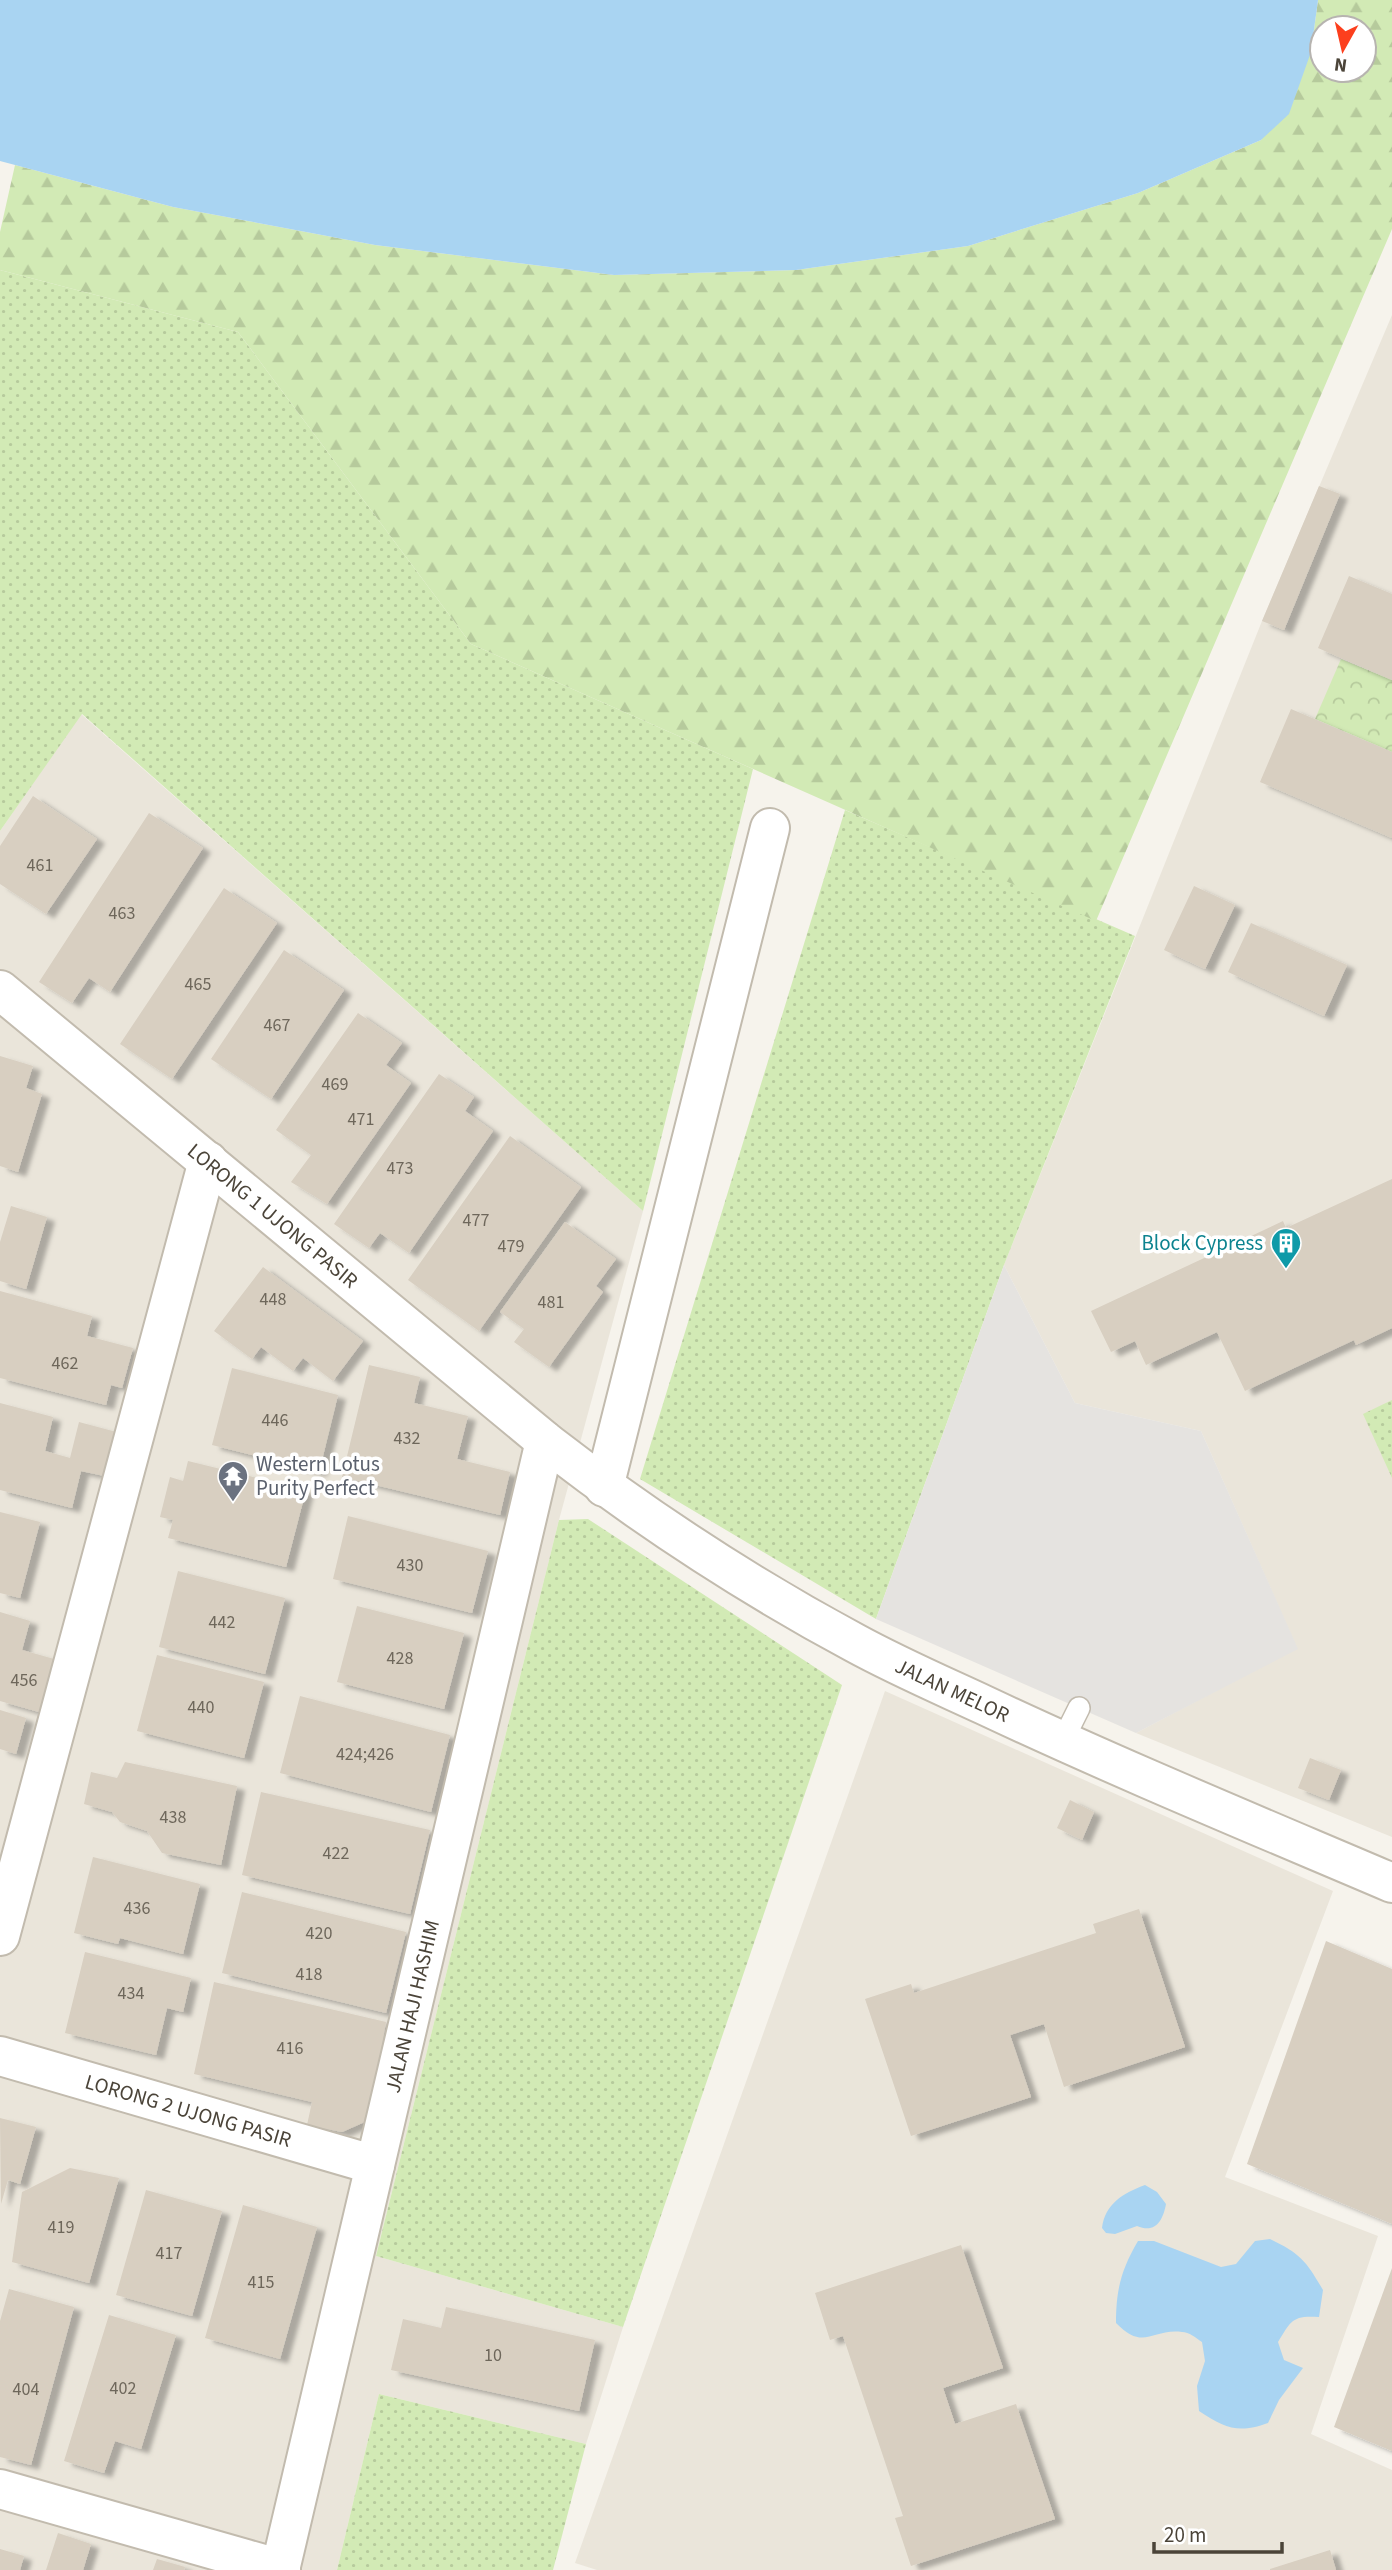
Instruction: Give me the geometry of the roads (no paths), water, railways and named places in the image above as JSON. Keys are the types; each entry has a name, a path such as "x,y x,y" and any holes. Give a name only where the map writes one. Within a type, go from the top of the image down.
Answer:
{"street":[{"path":"604,1487 770,828"},
{"name":"LORONG 1 UJONG PASIR","path":"0,989 545,1441"},
{"path":"0,1936 208,1161"},
{"name":"JALAN MELOR","path":"545,1441 604,1487 726,1567 855,1643 1062,1742 1392,1883"},
{"name":"JALAN HAJI HASHIM","path":"280,2570 545,1441"},
{"name":"LORONG 2 UJONG PASIR","path":"0,2056 376,2165"},
{"path":"0,2489 280,2570"}],"lane":[{"path":"1062,1742 1079,1708"}],"water":[{"path":"0,0 1318,0 1316,14 1308,14 1308,60 1289,114 1261,140 1138,193 968,246 796,270 614,275 375,245 173,207 0,161"},
{"path":"1145,2185 1157,2192 1166,2204 1158,2224 1149,2228 1137,2226 1115,2234 1106,2233 1102,2228 1111,2206 1116,2200"},
{"path":"1270,2239 1296,2254 1317,2280 1323,2290 1319,2317 1303,2317 1293,2321 1278,2342 1284,2360 1303,2368 1279,2400 1268,2423 1248,2428 1232,2428 1199,2411 1197,2386 1205,2361 1202,2342 1185,2332 1141,2338 1126,2332 1116,2323 1118,2290 1127,2261 1138,2241 1154,2241 1221,2267 1236,2264 1255,2241"}],"place":[{"name":"Block Cypress","path":"1286,1270"},
{"name":"Western Lotus Purity Perfect","path":"233,1503"}]}
